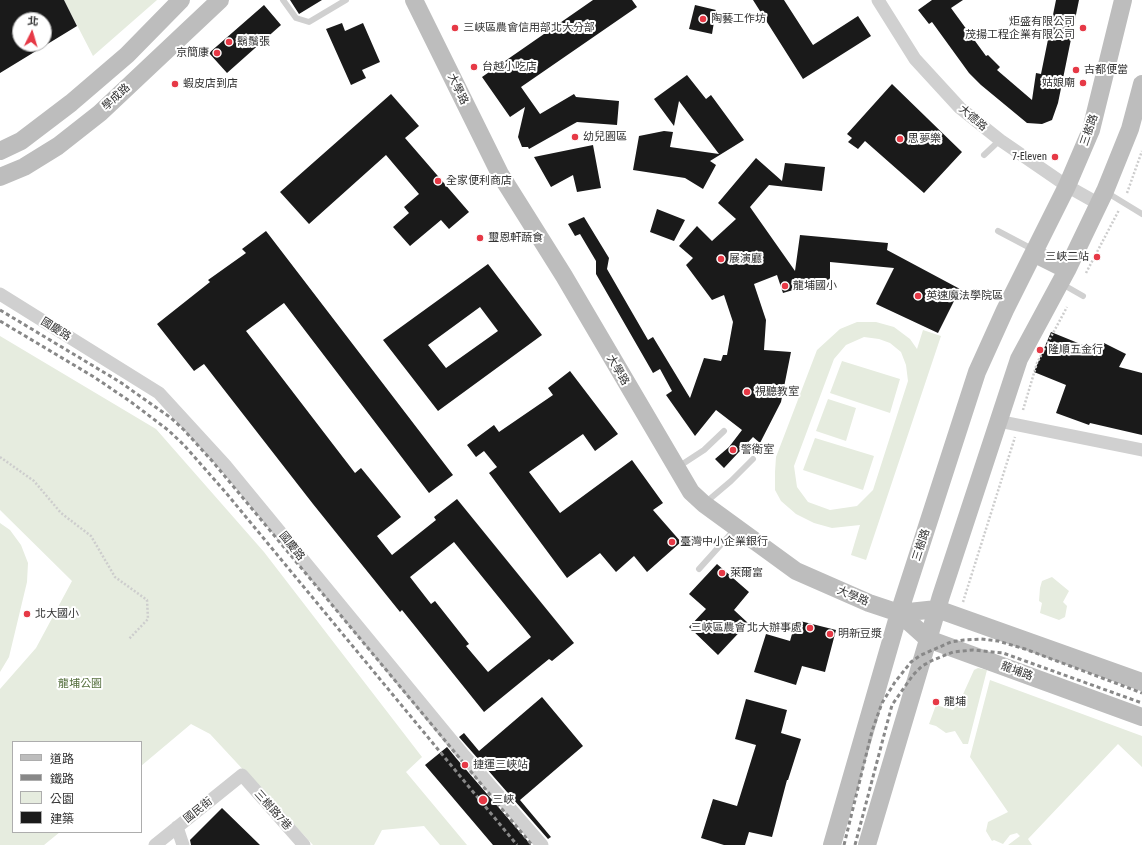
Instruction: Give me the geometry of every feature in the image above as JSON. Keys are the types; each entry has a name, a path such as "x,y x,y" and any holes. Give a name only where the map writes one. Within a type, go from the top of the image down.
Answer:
{"street":[{"path":"0,150 21,141 71,103 127,55 181,0"},
{"name":"學成路","path":"0,177 24,167 58,146 100,113 220,0"},
{"name":"大學路","path":"414,0 500,174 564,276 691,492 704,504 796,572 869,603 899,613 937,609"},
{"name":"大德路","path":"878,0 915,59 960,108 1000,140 1067,186 1102,198"},
{"name":"三樹路","path":"836,844 899,613 977,372 1005,310 1067,186 1091,130 1123,0"},
{"path":"867,845 937,609 1019,359 1102,198 1130,128 1142,84"},
{"path":"1035,252 1063,276"},
{"name":"國慶路","path":"0,294 159,393 225,465 462,753 542,845"},
{"path":"998,420 1142,450"},
{"path":"937,609 1142,682"},
{"name":"龍埔路","path":"899,613 928,639 1142,717"},
{"name":"國民街","path":"154,845 242,775"},
{"name":"三樹路7巷","path":"242,775 304,845"},
{"path":"177,827 183,845"}],"lane":[{"path":"283,0 296,18 309,22 346,0"},
{"path":"984,155 1000,140"},
{"path":"1102,198 1123,202 1142,214"},
{"path":"998,231 1035,252"},
{"path":"1063,276 1083,296"},
{"path":"676,468 704,450 724,431"},
{"path":"704,504 731,481 753,459"},
{"path":"699,569 736,528"}],"path":[{"path":"1086,273 1123,202 1142,151"},
{"path":"1023,410 1037,363 1067,307"},
{"path":"963,603 1017,431"},
{"path":"0,457 34,481 61,513 92,536 115,577 147,600 148,619 129,639"}],"green space":[{"path":"64,0 157,0 93,56"},
{"path":"857,322 876,322 894,327 910,339 917,349 923,330 941,336 866,560 851,555 860,525 832,528 814,523 796,514 781,501 775,490 776,457 817,350 840,329","holes":["864,337 879,339 890,343 901,352 906,365 908,381 873,490 857,506 830,510 808,502 797,487 794,466 834,359 846,345"]},
{"name":"龍埔公園","path":"0,336 156,429 264,552 422,757 406,772 467,845 440,845 424,826 382,830 374,845 313,845 210,734 191,724 142,765 142,741 12,741 12,833 59,833 44,845 0,845 0,689 36,648 72,581 0,510"},
{"path":"842,361 900,379 890,413 830,393"},
{"path":"828,399 856,408 846,441 816,431"},
{"path":"815,438 874,456 863,490 803,470"},
{"path":"0,523 10,530 21,545 28,563 27,582 9,657 0,672"},
{"path":"1052,577 1069,591 1063,602 1067,606 1065,617 1059,620 1040,613 1042,603 1039,601 1042,581"},
{"path":"978,668 987,670 968,744 963,744 955,731 946,733 936,726 929,724 936,705 953,710 960,701 974,670"},
{"path":"990,680 1142,736 1142,767 1118,744 1028,839 1032,845 1008,845 1020,836 1017,833 1010,835 1003,844 994,840 992,841 986,831 988,822 1008,812 970,757"}],"building":[{"path":"0,0 64,0 77,26 52,41 52,12 12,12 12,52 34,52 0,73"},
{"path":"290,0 322,0 299,14"},
{"path":"593,0 632,0 637,7 521,87 540,114 574,94 576,97 619,101 617,125 577,122 529,149 528,147 522,147 518,137 525,107 510,117 482,77"},
{"path":"753,0 784,0 813,45 858,16 871,36 803,79"},
{"path":"932,0 963,0 951,8 986,56 988,55 1000,67 997,70 1032,100 1036,73 1041,74 1056,0 1079,0 1058,103 1052,120 1042,124 1027,123 981,85 969,73 932,22 929,24 918,10"},
{"path":"264,5 281,25 227,73 209,53"},
{"name":"陶藝工作坊","path":"695,5 716,10 712,34 689,29"},
{"path":"342,23 345,31 363,23 380,62 362,70 366,78 351,85 326,29"},
{"path":"687,75 706,99 711,95 744,140 710,161 716,165 703,189 685,178 633,170 639,136 664,131 673,132 670,147 719,154 679,101 674,126 654,99"},
{"name":"思夢樂","path":"892,84 962,152 924,193 865,141 858,149 848,142 852,138 847,134"},
{"path":"391,94 419,126 405,138 469,212 449,229 441,220 410,246 393,227 409,213 404,207 419,194 386,155 309,224 280,192"},
{"path":"593,145 601,188 577,192 573,175 551,187 534,157"},
{"path":"756,158 782,181 785,163 825,167 822,191 769,185 750,207 795,271 800,235 888,243 887,250 960,289 938,333 876,304 894,268 830,262 830,279 783,293 777,275 754,284 766,320 764,350 791,352 781,402 760,443 753,437 724,468 715,459 729,447 742,430 716,410 695,436 666,395 672,391 660,369 653,373 596,274 596,261 580,234 575,236 568,224 584,217 609,258 607,269 648,340 653,337 690,398 704,358 721,361 723,355 727,355 733,322 724,295 712,300 686,265 693,258 679,246 697,226 712,241 736,219 718,203"},
{"path":"657,209 685,220 674,241 650,232"},
{"path":"266,231 453,475 429,493 284,303 246,331 355,473 361,468 401,517 377,536 392,555 436,520 434,517 457,499 574,643 552,661 549,659 484,712 402,610 400,612 313,504 204,364 194,371 157,324 210,282 208,280 246,253 242,249","holes":["454,542 531,637 488,672 466,646 469,644 435,601 431,604 410,577"]},
{"path":"488,264 542,335 438,411 383,340","holes":["480,307 498,331 446,368 428,345"]},
{"path":"1051,332 1100,352 1104,343 1126,354 1119,367 1142,373 1142,435 1090,423 1089,425 1056,413 1066,385 1034,372"},
{"path":"570,371 618,434 595,451 583,434 529,472 560,513 632,460 663,503 653,510 681,542 647,572 634,556 616,572 600,553 567,578 489,473 497,467 484,451 476,457 467,445 494,425 499,432 553,395 548,388"},
{"path":"717,564 749,592 734,610 748,623 718,655 689,627 706,609 689,594"},
{"path":"796,620 836,630 825,672 802,666 796,685 754,672 766,634 790,641"},
{"path":"542,697 583,746 520,800 551,837 548,839 459,737 464,733 479,751"},
{"path":"746,699 787,710 781,733 801,739 787,780 772,837 749,832 745,845 724,845 701,838 713,799 737,806 756,745 735,739"},
{"path":"447,747 531,845 493,845 425,765"},
{"path":"222,808 260,845 191,845 190,840"}],"railway":[{"path":"0,310 120,382 171,418 184,430 213,462 532,845"},
{"path":"0,321 94,377 131,402 168,430 184,445 227,494 517,845"},
{"path":"844,845 872,731 882,703 895,682 911,662 921,655 951,642 981,639 998,641 1025,649 1142,693"},
{"path":"855,845 892,705 913,675 922,666 933,660 953,652 973,650 1003,653 1142,703"}],"place":[{"name":"陶藝工作坊","path":"703,19"},
{"name":"三峽區農會信用部北大分部","path":"455,28"},
{"name":"炬盛有限公司 茂揚工程企業有限公司","path":"1083,28"},
{"name":"鬍鬚張","path":"229,42"},
{"name":"京簡康","path":"217,53"},
{"name":"台越小吃店","path":"474,67"},
{"name":"古都便當","path":"1076,70"},
{"name":"姑娘廟","path":"1083,83"},
{"name":"蝦皮店到店","path":"175,84"},
{"name":"幼兒園區","path":"575,137"},
{"name":"思夢樂","path":"900,139"},
{"name":"7-Eleven","path":"1055,157"},
{"name":"全家便利商店","path":"438,181"},
{"name":"璽恩軒蔬食","path":"480,238"},
{"name":"三峽二站","path":"1097,257"},
{"name":"展演廳","path":"721,259"},
{"name":"龍埔國小","path":"785,286"},
{"name":"英速魔法學院區","path":"918,296"},
{"name":"隆順五金行","path":"1040,350"},
{"name":"視聽教室","path":"747,392"},
{"name":"警衛室","path":"733,450"},
{"name":"臺灣中小企業銀行","path":"672,542"},
{"name":"萊爾富","path":"722,573"},
{"name":"北大國小","path":"27,614"},
{"name":"三峽區農會 北大辦事處","path":"810,628"},
{"name":"明新豆漿","path":"830,634"},
{"name":"龍埔","path":"936,702"},
{"name":"捷運三峽站","path":"465,765"},
{"name":"三峽","path":"483,800"}]}
